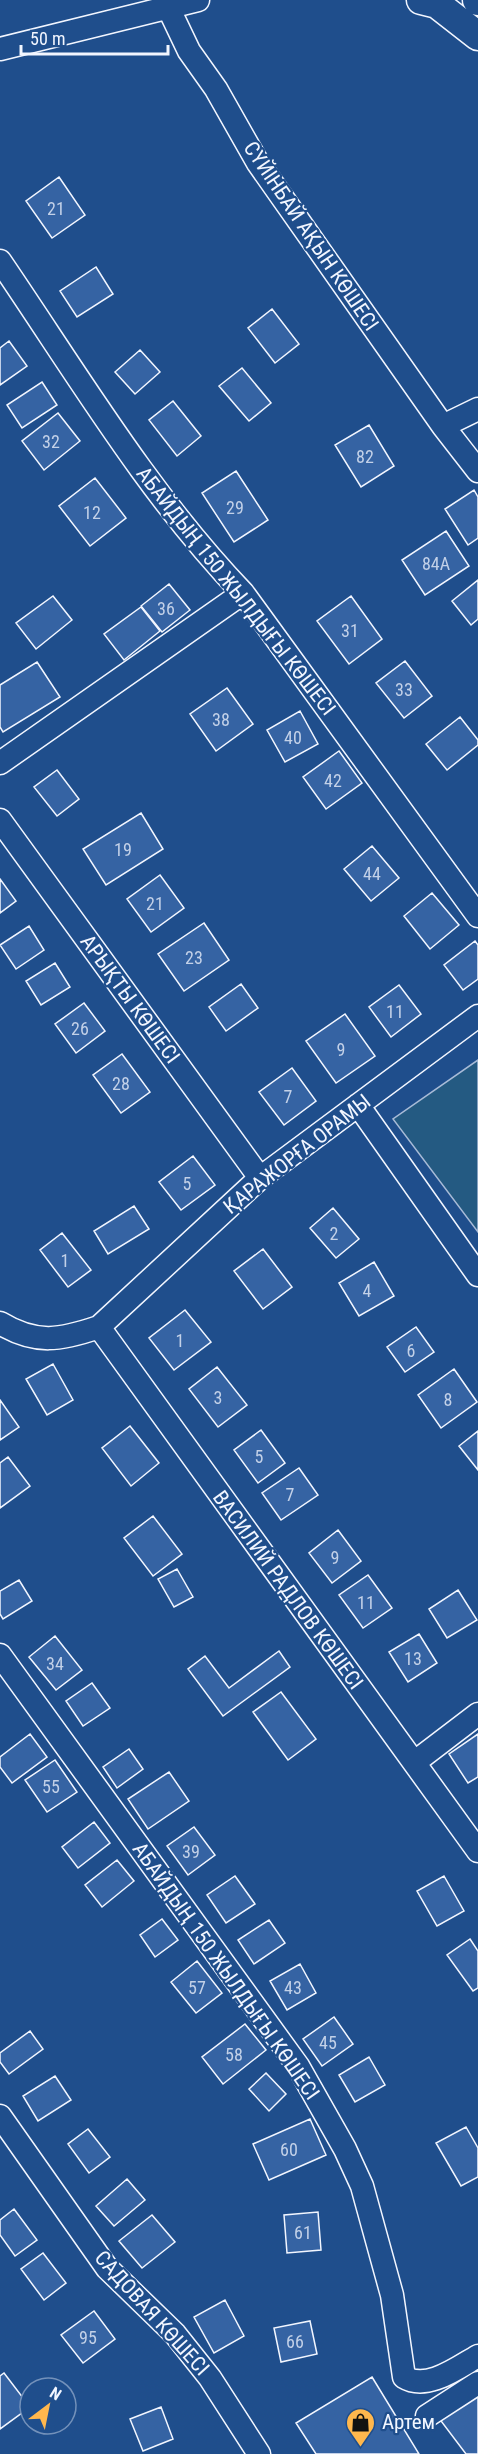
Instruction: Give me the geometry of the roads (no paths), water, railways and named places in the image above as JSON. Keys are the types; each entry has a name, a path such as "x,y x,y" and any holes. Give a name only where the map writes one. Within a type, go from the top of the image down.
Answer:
{"main road":[{"path":"421,0 436,4 478,36"}],"street":[{"path":"0,49 198,0"},
{"name":"СҮЙІНБАЙ АҚЫН КӨШЕСІ","path":"168,7 189,51 216,89 258,162 443,426 478,471"},
{"name":"АБАЙДЫҢ 150 ЖЫЛДЫҒЫ КӨШЕСІ","path":"0,261 157,492 210,559 243,593 478,916"},
{"path":"443,426 478,409"},
{"path":"0,763 243,593"},
{"name":"АРЫҚТЫ КӨШЕСІ","path":"0,820 260,1178"},
{"name":"ҚАРАЖОРҒА ОРАМЫ","path":"99,1327 260,1178 478,1016"},
{"path":"358,1105 478,1275"},
{"path":"0,1323 17,1333 43,1339 68,1338 99,1327"},
{"name":"ВАСИЛИЙ РАДЛОВ КӨШЕСІ","path":"99,1327 328,1648 415,1762 478,1851"},
{"name":"АБАЙДЫҢ 150 ЖЫЛДЫҒЫ КӨШЕСІ","path":"0,1655 298,2066 345,2150 362,2186 392,2295 404,2377 413,2383 426,2382 478,2356"},
{"path":"415,1762 478,1714"},
{"name":"САДОВАЯ КӨШЕСІ","path":"0,2116 107,2268 175,2334 210,2378 259,2454"},
{"path":"427,2416 478,2383"}],"place":[{"name":"Артем","path":"361,2448"}]}
